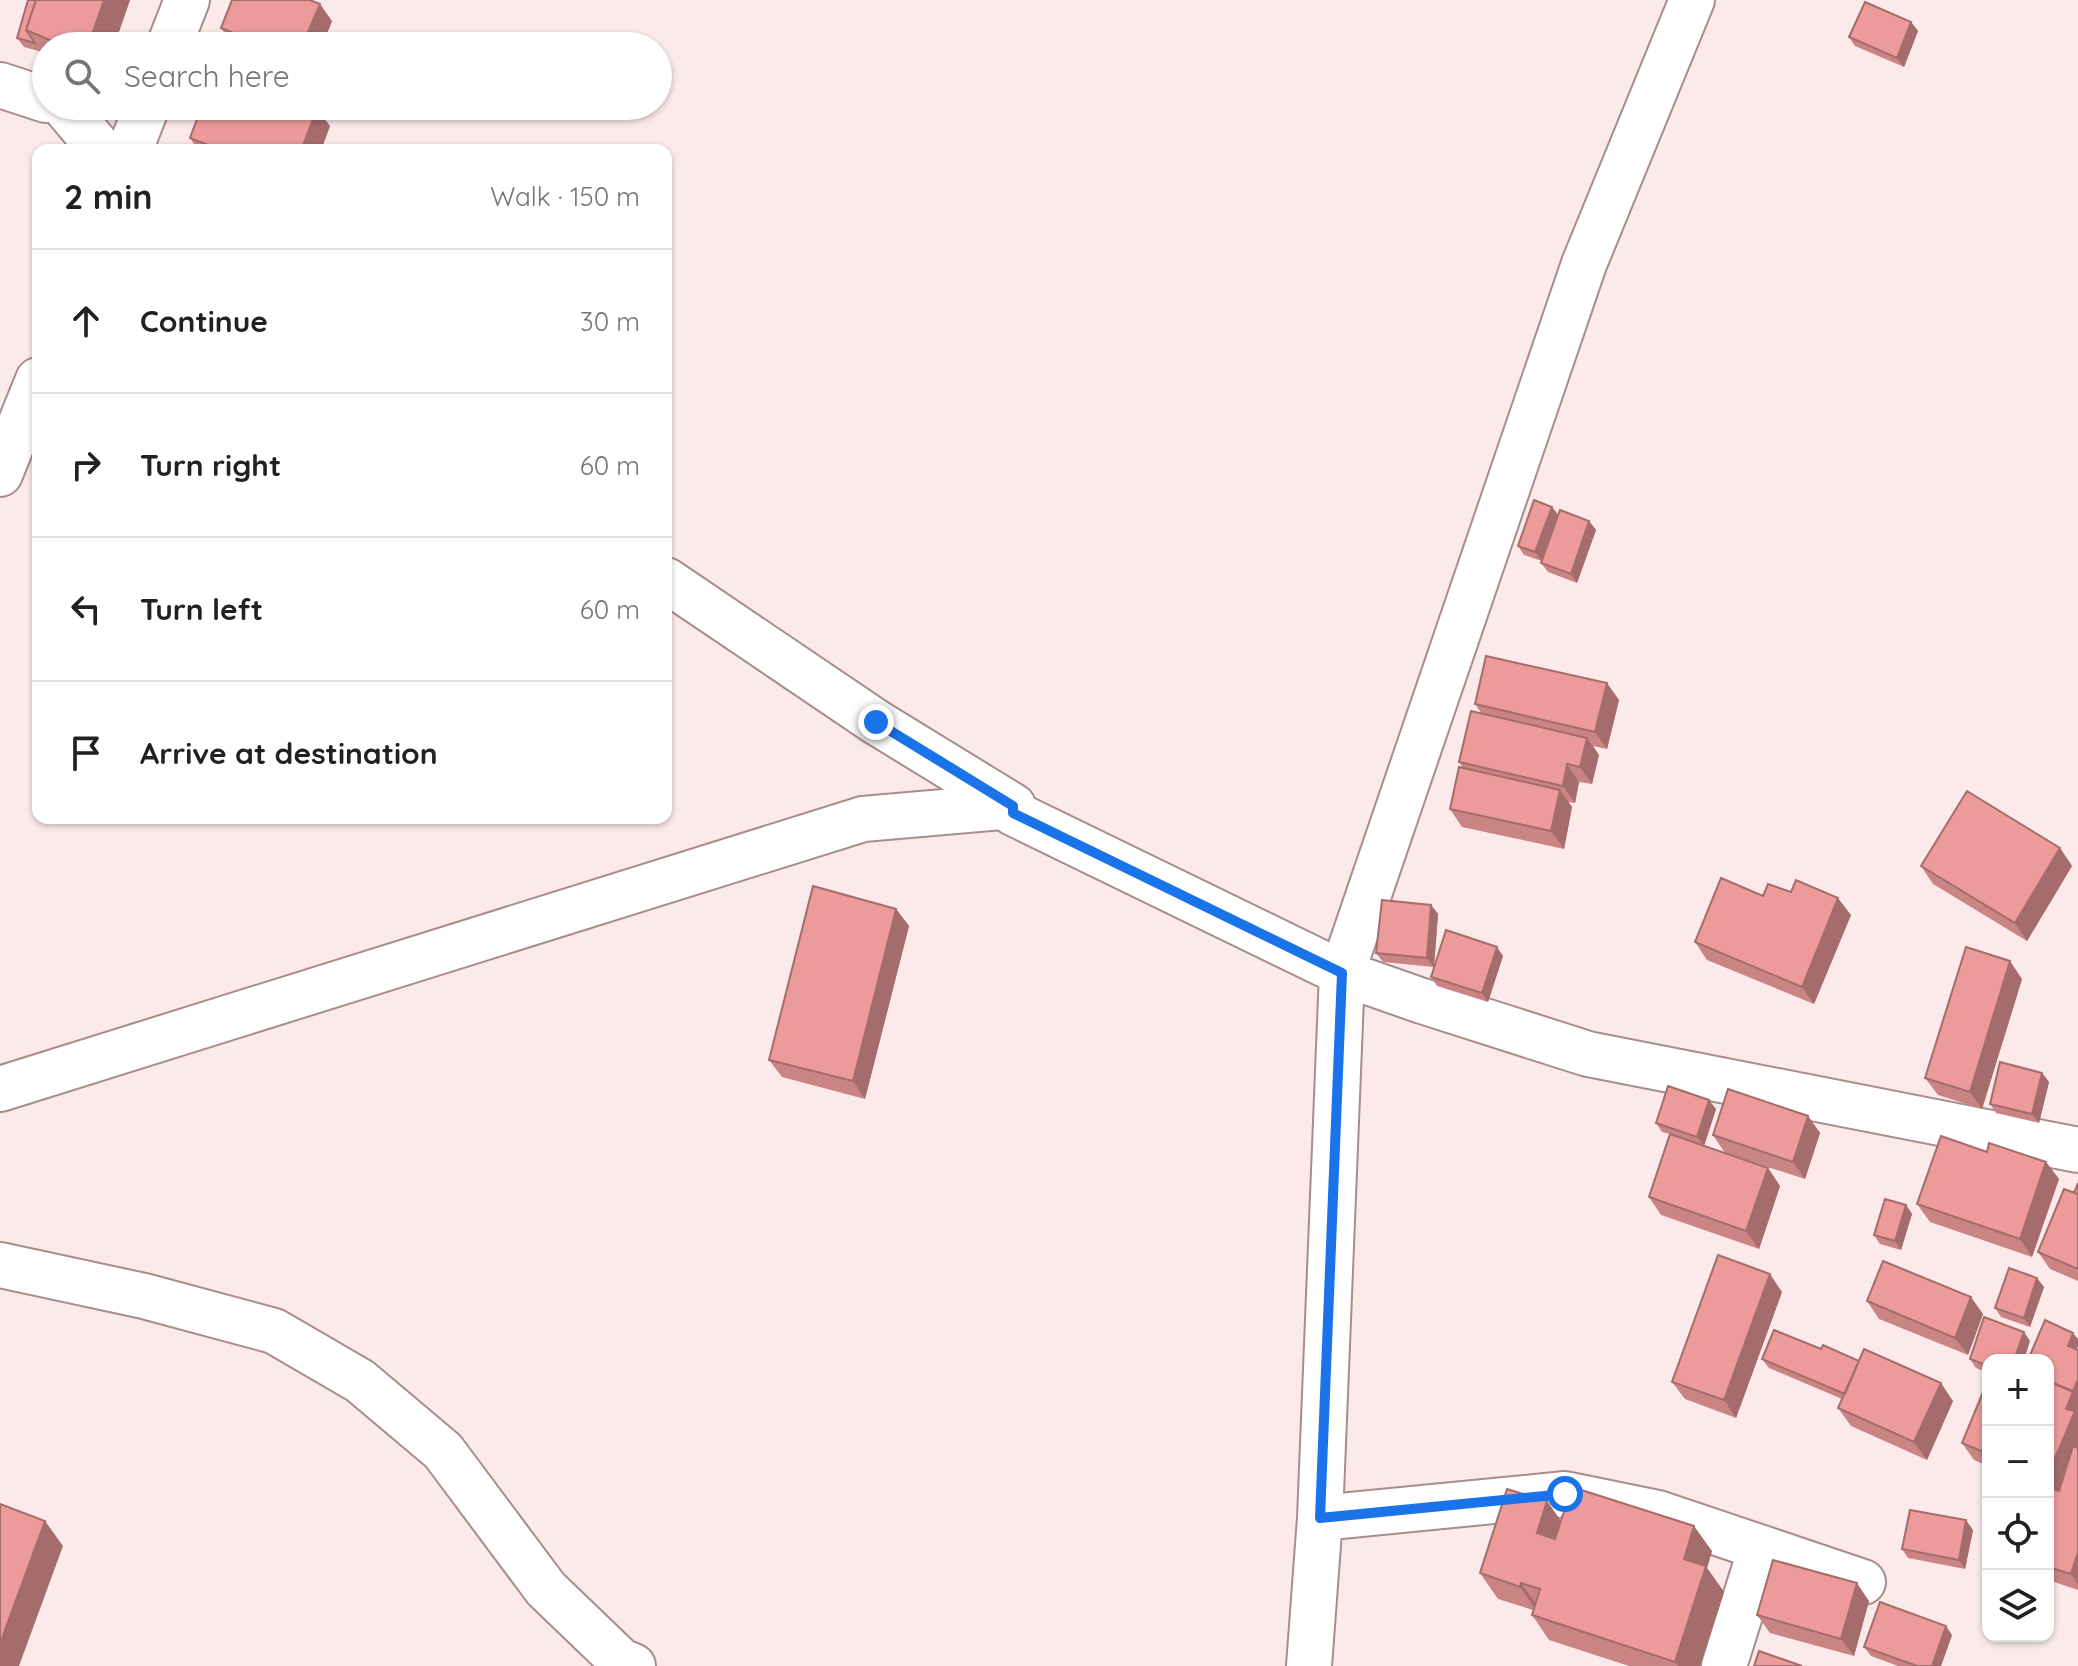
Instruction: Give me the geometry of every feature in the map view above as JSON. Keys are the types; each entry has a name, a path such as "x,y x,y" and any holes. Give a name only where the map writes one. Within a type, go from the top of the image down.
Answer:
{"street":[{"path":"174,32 187,0"},
{"path":"1309,1666 1320,1518 1342,973 1584,264 1692,0"},
{"path":"0,85 32,95"},
{"path":"76,120 96,144"},
{"path":"132,144 142,120"},
{"path":"0,474 32,395"},
{"path":"672,584 876,722 1013,806"},
{"path":"1013,806 1013,813 1342,973 1422,1001 1588,1054 2078,1150"},
{"path":"0,1089 863,819 1013,806"},
{"path":"0,1265 144,1296 274,1331 360,1381 443,1451 546,1589 621,1661 633,1666"},
{"path":"1320,1518 1565,1494 1658,1513 1863,1582"},
{"path":"1724,1666 1761,1548"}],"building":[{"path":"28,0 36,0 26,30 32,42 17,38"},
{"path":"36,0 104,0 93,32 26,30"},
{"path":"232,0 310,0 320,4 308,32 231,32 221,28"},
{"path":"1865,2 1911,22 1897,58 1849,37"},
{"path":"197,120 313,120 303,144 206,144 190,138"},
{"path":"1534,500 1552,507 1535,552 1518,546"},
{"path":"1560,510 1589,521 1571,574 1541,563"},
{"path":"1486,656 1607,683 1595,732 1475,704"},
{"path":"1471,711 1587,738 1580,767 1567,764 1563,786 1459,762"},
{"path":"1459,767 1560,790 1551,831 1450,809"},
{"path":"1967,791 2060,848 2015,923 1921,866"},
{"path":"1721,878 1763,896 1768,884 1791,892 1796,880 1838,898 1802,987 1695,942"},
{"path":"813,886 896,909 853,1081 769,1060"},
{"path":"1382,900 1431,905 1427,958 1376,953"},
{"path":"1446,930 1497,947 1482,993 1431,977"},
{"path":"1966,947 2010,961 1970,1092 1925,1078"},
{"path":"2000,1062 2042,1073 2032,1114 1990,1104"},
{"path":"1668,1086 1709,1100 1697,1137 1656,1123"},
{"path":"1728,1089 1808,1116 1793,1162 1713,1135"},
{"path":"1670,1134 1768,1168 1746,1231 1649,1197"},
{"path":"1941,1136 1987,1152 1989,1143 2046,1162 2020,1239 1917,1204"},
{"path":"2064,1189 2078,1194 2078,1269 2038,1252"},
{"path":"1885,1199 1906,1205 1895,1241 1874,1235"},
{"path":"1718,1255 1770,1274 1724,1400 1672,1382"},
{"path":"1883,1261 1971,1297 1955,1338 1867,1301"},
{"path":"2009,1268 2037,1278 2024,1318 1995,1308"},
{"path":"1984,1317 2024,1332 2016,1354 1982,1354 1982,1364 1970,1359"},
{"path":"2045,1320 2073,1333 2068,1346 2078,1350 2078,1379 2073,1391 2054,1383 2054,1354 2031,1354"},
{"path":"1774,1330 1821,1349 1823,1345 1859,1361 1845,1394 1762,1359"},
{"path":"1864,1349 1941,1383 1914,1442 1838,1408"},
{"path":"2054,1384 2073,1392 2066,1409 2075,1411 2054,1461"},
{"path":"1982,1395 1982,1451 1962,1443"},
{"path":"2073,1446 2078,1448 2078,1552 2071,1574 2054,1569 2054,1490 2059,1491"},
{"path":"1572,1487 1694,1526 1684,1559 1706,1566 1675,1662 1532,1615 1540,1589 1521,1583 1520,1587 1480,1573 1507,1489 1547,1501 1537,1533 1555,1539"},
{"path":"0,1504 45,1521 0,1644"},
{"path":"1910,1510 1966,1520 1959,1560 1902,1549"},
{"path":"1773,1560 1857,1583 1841,1639 1757,1615"},
{"path":"1880,1602 1946,1626 1932,1666 1917,1666 1864,1647"},
{"path":"1759,1651 1802,1666 1754,1666"}],"route":[{"path":"876,722 1013,806 1013,813 1342,973 1320,1518 1565,1494"}]}
